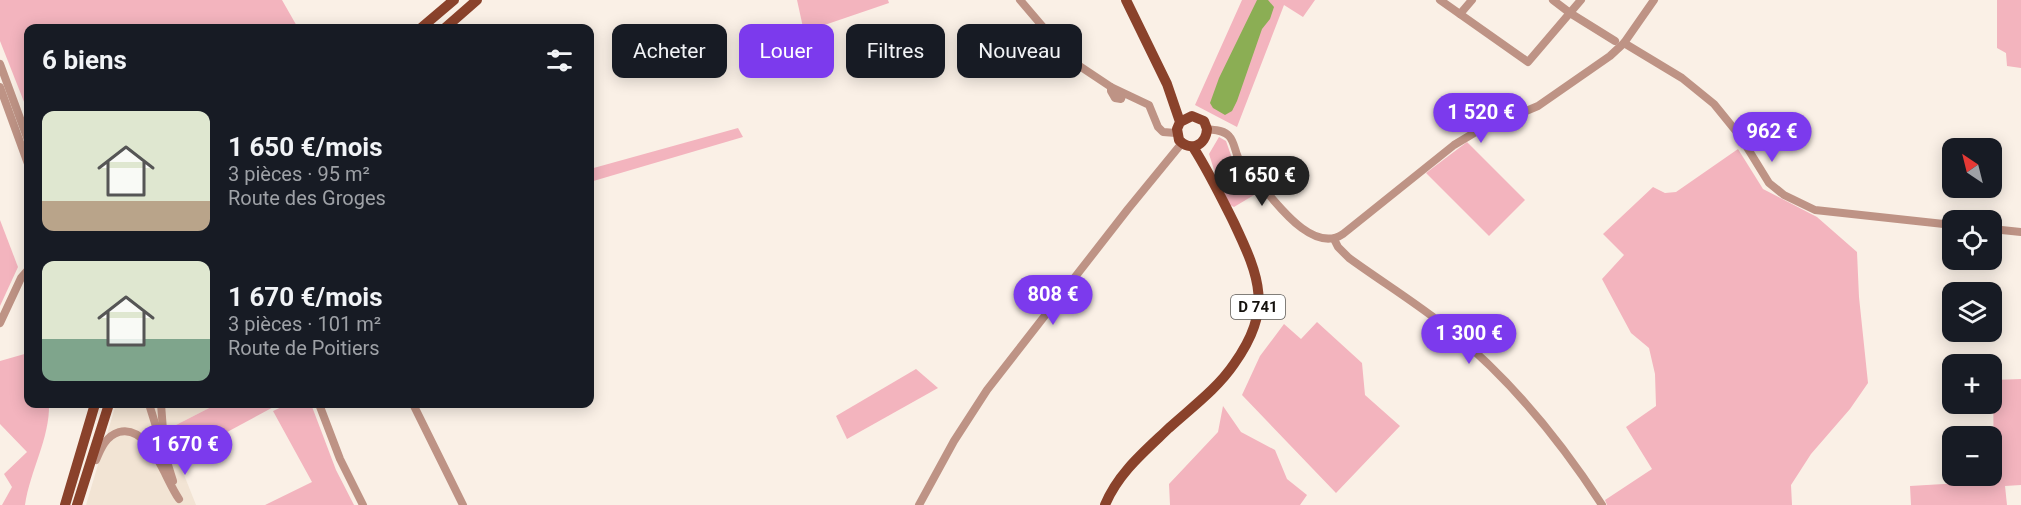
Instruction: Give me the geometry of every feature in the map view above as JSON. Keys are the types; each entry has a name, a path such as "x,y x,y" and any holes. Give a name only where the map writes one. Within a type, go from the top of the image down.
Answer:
{"main road":[{"path":"426,24 454,0"},
{"path":"450,24 477,0"},
{"path":"1126,0 1167,84 1184,109 1192,116 1200,118 1207,129 1193,144 1178,127 1167,84"},
{"path":"1178,127 1192,116"},
{"name":"D 741","path":"1105,505 1113,488 1134,462 1226,375 1242,352 1254,326 1259,304 1257,278 1212,177 1193,144"},
{"path":"65,505 94,408"},
{"path":"78,505 108,408"}],"street":[{"path":"1020,0 1072,61 1111,87 1149,105 1158,127 1163,132 1178,127"},
{"path":"1440,0 1528,62 1581,0"},
{"path":"1460,14 1472,0"},
{"path":"1553,0 1570,13 1682,78 1714,104 1740,136 1769,183 1784,195 1815,210 1942,224"},
{"path":"1207,129 1220,130 1230,136 1241,162 1281,210 1296,224 1310,234 1334,239 1454,145 1474,133 1538,106 1610,56 1654,0"},
{"path":"0,64 24,129"},
{"path":"0,87 24,154"},
{"path":"919,505 954,441 987,390 1128,209 1193,144"},
{"path":"2002,230 2021,232"},
{"path":"1334,239 1338,247 1349,258 1470,346 1555,438 1602,505"},
{"path":"0,323 24,275"},
{"path":"150,408 181,502"},
{"path":"161,408 167,461"},
{"path":"321,408 340,459 363,505"},
{"path":"415,408 464,505"},
{"path":"78,505 102,446 111,435 125,431 137,434 149,445 171,488 181,502"}],"shaded area":[{"path":"0,0 282,0 296,24 24,24 24,102 0,41"},
{"path":"797,0 888,0 889,3 827,24 802,24"},
{"path":"1242,0 1315,0 1303,17 1284,5 1237,127 1195,105"},
{"path":"1257,0 1268,0 1274,7 1270,19 1262,29 1237,101 1232,111 1225,115 1213,108 1210,103 1219,78"},
{"path":"1997,0 2021,0 2021,68 2007,66 2006,53 1997,48"},
{"path":"738,128 743,137 594,181 594,168"},
{"path":"1219,137 1226,141 1233,161 1259,192 1234,207 1230,205 1216,176 1209,154"},
{"path":"1467,142 1525,200 1489,236 1426,173"},
{"path":"1738,149 1763,189 1817,217 1857,252 1868,383 1850,409 1811,454 1791,485 1792,505 1607,505 1605,500 1652,469 1626,427 1656,406 1655,374 1649,348 1631,333 1602,279 1624,255 1603,234 1653,187 1665,193 1676,192"},
{"path":"0,220 18,267 0,306"},
{"path":"1317,322 1362,363 1365,395 1400,426 1336,493 1242,395 1260,356 1284,324 1301,339"},
{"path":"24,354 24,408 49,408 43,442 25,505 2,505 12,487 4,474 27,452 0,424 0,361"},
{"path":"916,369 938,388 847,439 836,416"},
{"path":"2021,379 2021,485 2005,486 2007,505 1911,505 1910,486 1942,484 1942,486 2002,486 2002,426 1993,426 1993,414 2002,414 2002,380"},
{"path":"1223,406 1241,432 1275,450 1287,479 1307,495 1300,505 1170,505 1169,484 1218,432"},
{"path":"115,408 209,408 174,426 179,462 196,505 86,505"},
{"path":"209,408 272,408 190,452 178,455 174,426"},
{"path":"279,408 313,408 336,470 354,505 265,505 312,482 273,411"}]}
